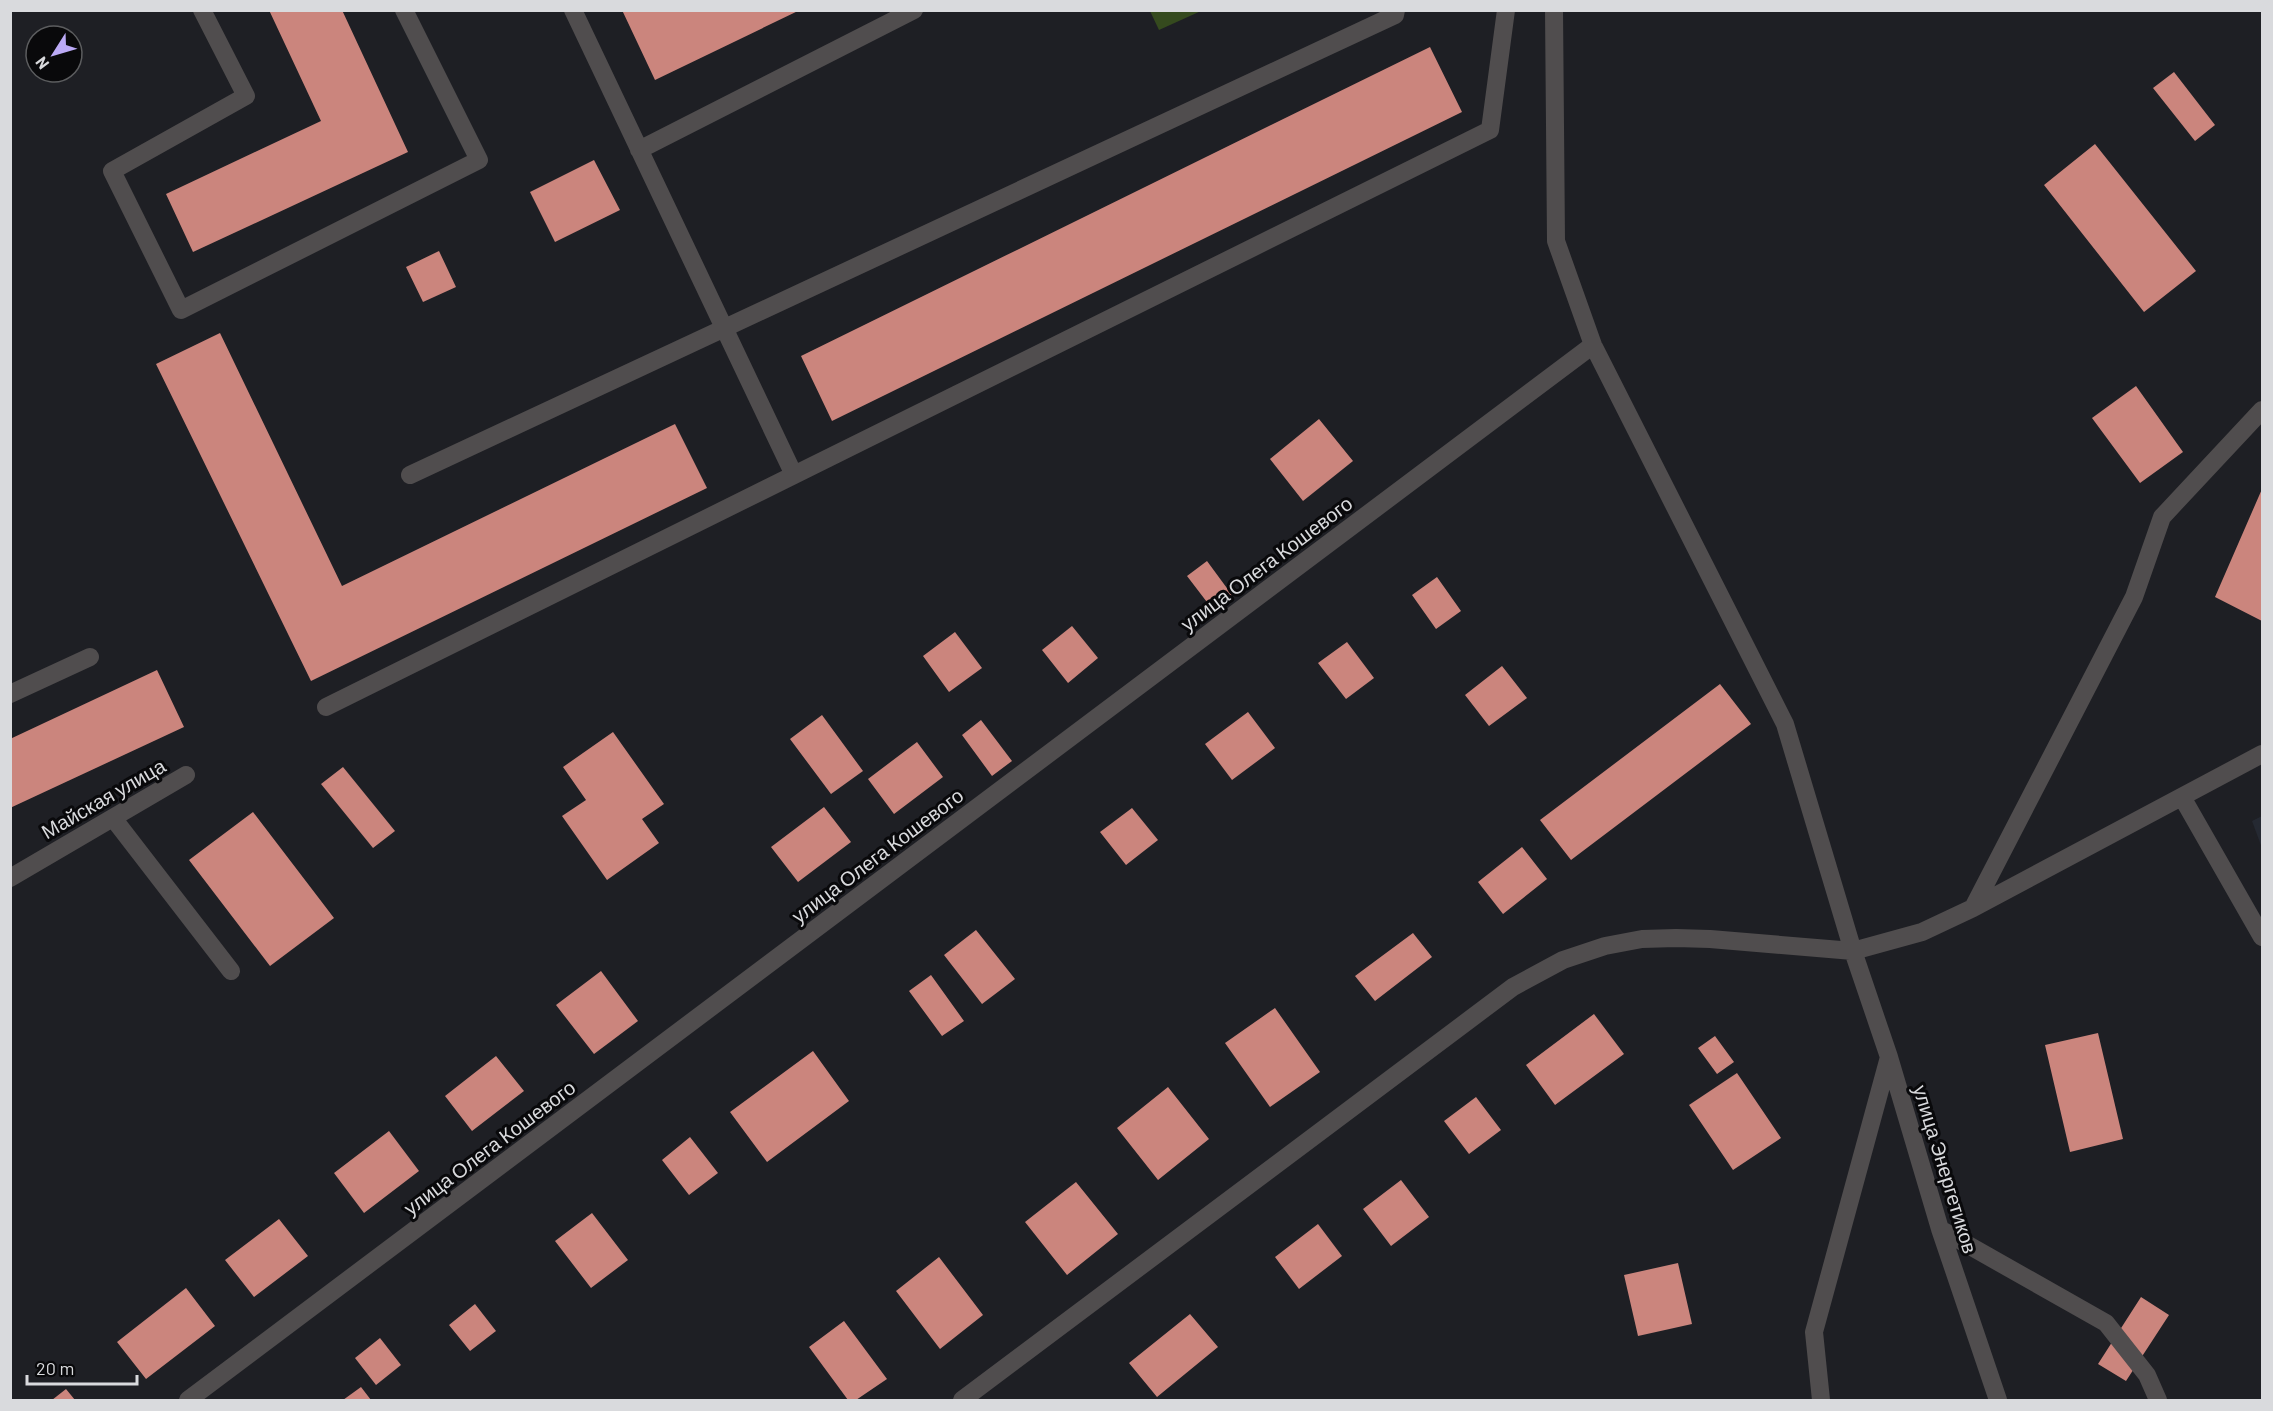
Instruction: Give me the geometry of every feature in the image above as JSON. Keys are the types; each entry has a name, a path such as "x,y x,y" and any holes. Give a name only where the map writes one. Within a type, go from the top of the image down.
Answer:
{"street":[{"path":"202,10 246,96 112,171 181,310 479,160 404,10"},
{"path":"573,10 794,475"},
{"path":"639,150 914,10"},
{"path":"410,475 1395,15 1396,10"},
{"path":"326,707 1490,130 1506,10"},
{"name":"улица Энергетиков","path":"1554,10 1556,241 1593,345 1785,724 1940,1229 1998,1401"},
{"name":"улица Олега Кошевого","path":"188,1401 1593,345"},
{"path":"1973,908 2134,597 2162,517 2262,410"},
{"path":"10,694 90,657"},
{"path":"962,1401 1495,1000 1513,987 1563,960 1605,946 1642,939 1710,939 1853,951 1922,932 1973,908 2262,754"},
{"name":"Майская улица","path":"10,878 186,775"},
{"path":"2182,797 2262,936"},
{"path":"113,818 231,971"},
{"path":"1821,1401 1814,1332 1889,1057"},
{"path":"1940,1229 2106,1323 2147,1375 2158,1401"}],"shaded area":[{"path":"2262,816 2262,848 2252,821"}],"green space":[{"path":"1150,11 1201,11 1159,30"}],"building":[{"path":"269,10 342,10 408,152 193,252 166,194 321,121"},
{"path":"622,10 800,10 655,80"},
{"path":"1430,47 1462,112 832,421 801,356"},
{"path":"2174,72 2215,125 2195,141 2153,88"},
{"path":"2095,144 2196,271 2144,312 2044,185"},
{"path":"594,160 620,210 555,242 530,192"},
{"path":"439,251 456,287 423,302 406,267"},
{"path":"220,333 342,586 675,424 707,488 311,681 156,364"},
{"path":"2136,386 2183,452 2140,483 2092,418"},
{"path":"1319,419 1353,461 1303,501 1270,459"},
{"path":"2262,489 2262,621 2215,597"},
{"path":"1207,561 1232,595 1213,610 1187,576"},
{"path":"1437,577 1461,611 1436,629 1412,595"},
{"path":"1072,626 1098,658 1068,683 1042,650"},
{"path":"955,632 982,668 949,692 923,656"},
{"path":"1347,642 1374,678 1346,699 1318,663"},
{"path":"1502,666 1527,698 1489,726 1465,695"},
{"path":"157,670 184,727 10,808 10,739"},
{"path":"1720,684 1751,724 1571,860 1540,820"},
{"path":"1248,712 1275,748 1232,780 1205,744"},
{"path":"822,715 863,771 831,794 790,739"},
{"path":"981,720 1012,761 992,776 962,735"},
{"path":"613,732 664,804 642,819 659,843 607,880 562,816 586,800 563,767"},
{"path":"917,742 943,777 894,814 868,779"},
{"path":"343,767 395,831 373,848 321,784"},
{"path":"824,807 851,842 798,882 771,847"},
{"path":"1132,808 1158,840 1126,865 1100,832"},
{"path":"253,812 334,918 270,966 189,860"},
{"path":"1522,847 1547,879 1503,914 1478,882"},
{"path":"976,930 1015,979 982,1004 944,955"},
{"path":"1413,933 1432,957 1375,1001 1355,976"},
{"path":"601,971 638,1021 594,1054 556,1005"},
{"path":"931,975 964,1021 942,1036 909,991"},
{"path":"1275,1008 1320,1072 1270,1107 1225,1043"},
{"path":"1594,1014 1624,1054 1555,1105 1526,1065"},
{"path":"2098,1033 2123,1139 2070,1152 2045,1045"},
{"path":"1715,1036 1734,1062 1717,1074 1698,1048"},
{"path":"813,1051 849,1101 767,1162 730,1112"},
{"path":"496,1056 524,1091 472,1131 445,1096"},
{"path":"1737,1073 1781,1138 1733,1170 1689,1105"},
{"path":"1168,1087 1209,1139 1158,1180 1117,1128"},
{"path":"1476,1097 1501,1130 1469,1154 1444,1121"},
{"path":"389,1131 419,1171 364,1213 334,1173"},
{"path":"690,1137 718,1173 689,1195 662,1160"},
{"path":"1401,1180 1429,1217 1391,1246 1363,1209"},
{"path":"1076,1182 1118,1234 1067,1275 1025,1222"},
{"path":"592,1213 628,1260 591,1288 555,1241"},
{"path":"279,1219 308,1256 254,1297 225,1260"},
{"path":"1318,1224 1342,1256 1299,1289 1275,1257"},
{"path":"939,1257 983,1315 940,1349 896,1291"},
{"path":"1678,1263 1692,1324 1638,1336 1624,1275"},
{"path":"186,1288 215,1326 146,1379 117,1342"},
{"path":"2141,1297 2169,1315 2126,1381 2098,1364"},
{"path":"475,1304 496,1331 470,1351 449,1325"},
{"path":"1190,1314 1218,1347 1157,1397 1129,1363"},
{"path":"844,1321 887,1379 856,1400 848,1400 809,1347"},
{"path":"380,1338 401,1365 376,1385 355,1358"},
{"path":"361,1387 371,1400 343,1400"},
{"path":"66,1389 75,1400 52,1400"}]}
